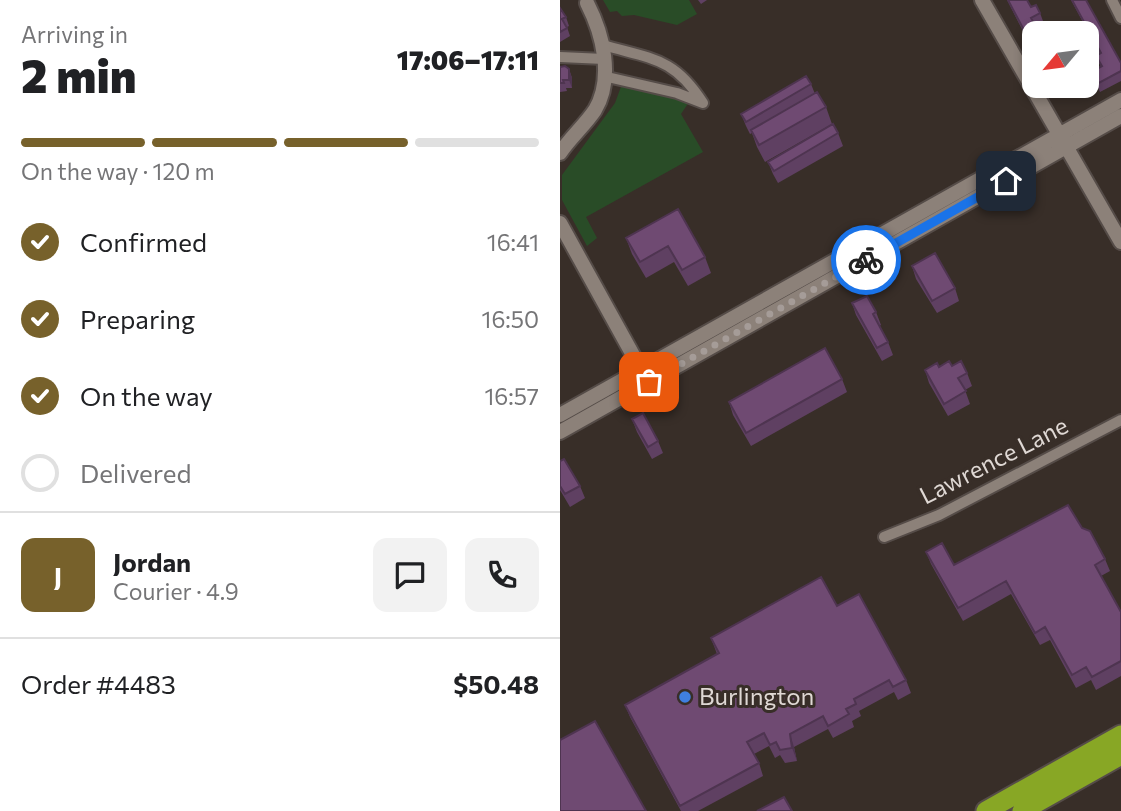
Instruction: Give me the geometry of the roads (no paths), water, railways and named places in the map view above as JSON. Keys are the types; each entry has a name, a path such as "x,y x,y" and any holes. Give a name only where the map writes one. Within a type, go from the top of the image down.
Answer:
{"highway":[{"path":"986,811 1121,735"},
{"path":"1022,811 1121,755"}],"main road":[{"path":"982,0 1121,242"},
{"path":"562,149 603,96 603,52 586,2"},
{"path":"560,432 645,376 1121,100"},
{"path":"560,415 645,376 1121,116"},
{"path":"560,223 645,376"}],"street":[{"path":"1112,0 1121,18"},
{"path":"560,58 603,52 670,64 688,79 703,103 677,93 603,76"},
{"name":"Lawrence Lane","path":"884,537 939,515 1121,420"}],"place":[{"name":"Burlington","path":"685,697"}]}
